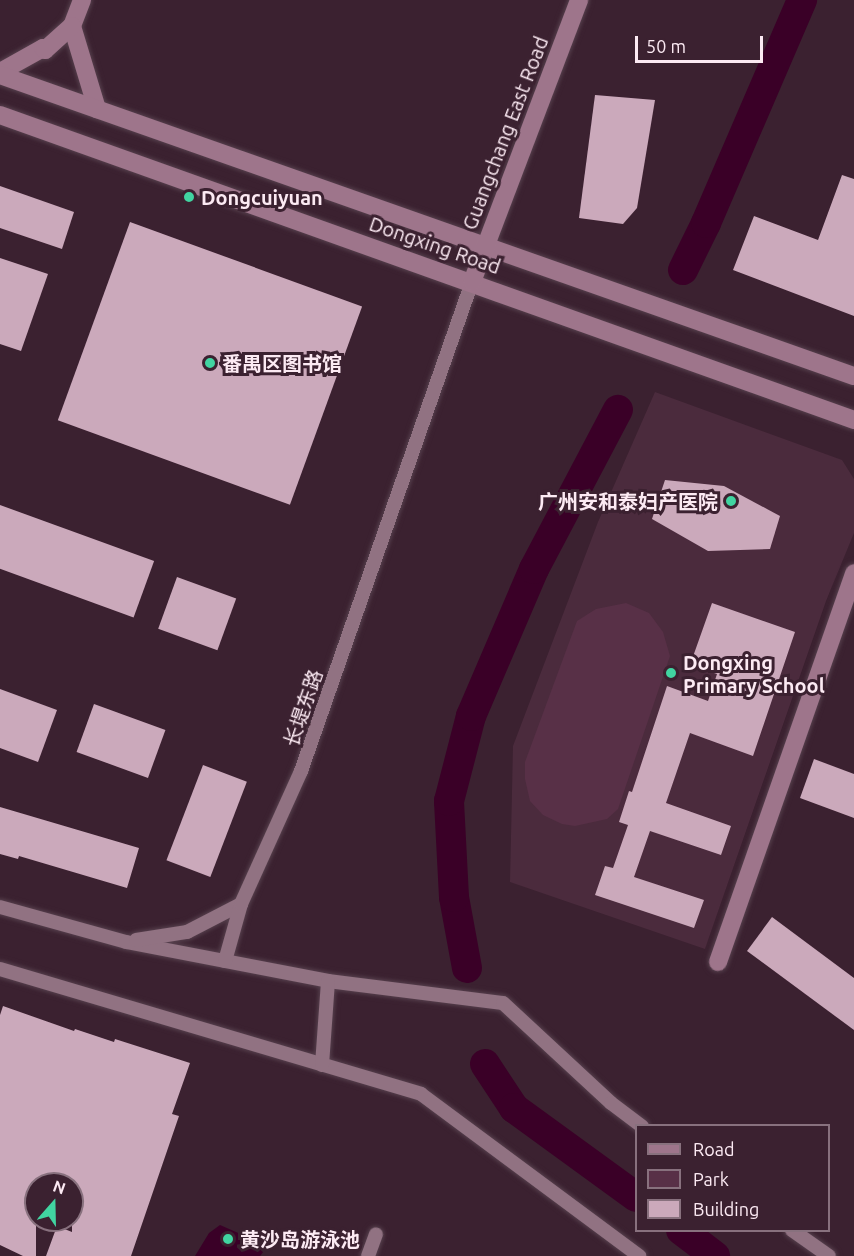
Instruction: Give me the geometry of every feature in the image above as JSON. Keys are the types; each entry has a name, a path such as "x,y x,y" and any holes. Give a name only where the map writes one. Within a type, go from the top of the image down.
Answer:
{"main road":[{"path":"0,73 42,48 45,50 72,26 82,0"},
{"name":"Guangchang East Road","path":"472,282 579,0"},
{"path":"72,26 97,109"},
{"name":"Dongxing Road","path":"0,73 854,376"},
{"name":"Dongxing Road","path":"0,115 854,420"},
{"path":"718,962 854,573"}],"street":[{"name":"长堤东路","path":"225,961 241,904 301,771 472,282"},
{"path":"126,942 188,932 241,904"},
{"path":"0,908 126,942 328,981 503,1002 611,1103 641,1124"},
{"path":"0,969 421,1095 626,1251 639,1256"},
{"path":"321,1065 328,981"},
{"path":"795,1232 829,1256"},
{"path":"368,1256 376,1234"}],"shaded area":[{"name":"Dongxing Primary School","path":"655,392 842,460 854,479 854,533 826,601 705,949 510,882 513,746 598,522"},
{"name":"黄沙岛游泳池","path":"220,1225 268,1246 260,1256 195,1256 209,1233"}],"green space":[{"path":"626,603 649,613 663,632 670,656 618,809 607,819 575,826 562,824 543,815 530,801 525,779 525,762 577,621 596,609"}],"building":[{"path":"595,95 655,100 637,208 623,224 579,218"},
{"path":"842,175 854,179 854,316 733,270 754,216 818,240"},
{"path":"0,186 74,212 62,249 0,228"},
{"name":"番禺区图书馆","path":"130,222 362,306 290,505 58,420"},
{"path":"0,258 48,274 21,351 0,344"},
{"path":"665,480 724,486 780,516 770,549 708,551 652,519"},
{"path":"0,505 154,561 134,617 0,569"},
{"path":"177,577 236,599 217,650 158,629"},
{"path":"712,603 795,632 753,756 690,733 666,803 731,826 721,855 650,831 634,877 704,900 694,928 595,895 605,866 613,868 628,825 619,822 629,791 632,792 667,686 708,701 717,674 690,665"},
{"path":"0,689 57,710 38,762 0,748"},
{"path":"94,704 165,730 148,778 77,752"},
{"path":"814,759 854,774 854,818 800,798"},
{"path":"203,765 247,782 210,877 166,860"},
{"path":"0,807 139,848 127,888 19,856 18,859 0,854"},
{"path":"772,917 854,978 854,1030 747,951"},
{"path":"3,1006 74,1031 75,1029 114,1042 115,1039 190,1063 172,1114 179,1116 131,1256 46,1256 55,1232 84,1232 84,1172 24,1172 24,1232 36,1232 36,1256 23,1256 0,1245 0,1015"}],"waterway":[{"path":"683,270 706,223 802,0"},
{"path":"467,968 454,897 449,801 471,716 534,569 618,410"},
{"path":"485,1064 514,1108 635,1196"},
{"path":"684,1232 715,1256"}],"place":[{"name":"Dongcuiyuan","path":"189,197"},
{"name":"番禺区图书馆","path":"210,363"},
{"name":"广州安和泰妇产医院","path":"731,501"},
{"name":"Dongxing Primary School","path":"671,673"},
{"name":"黄沙岛游泳池","path":"228,1239"}]}
